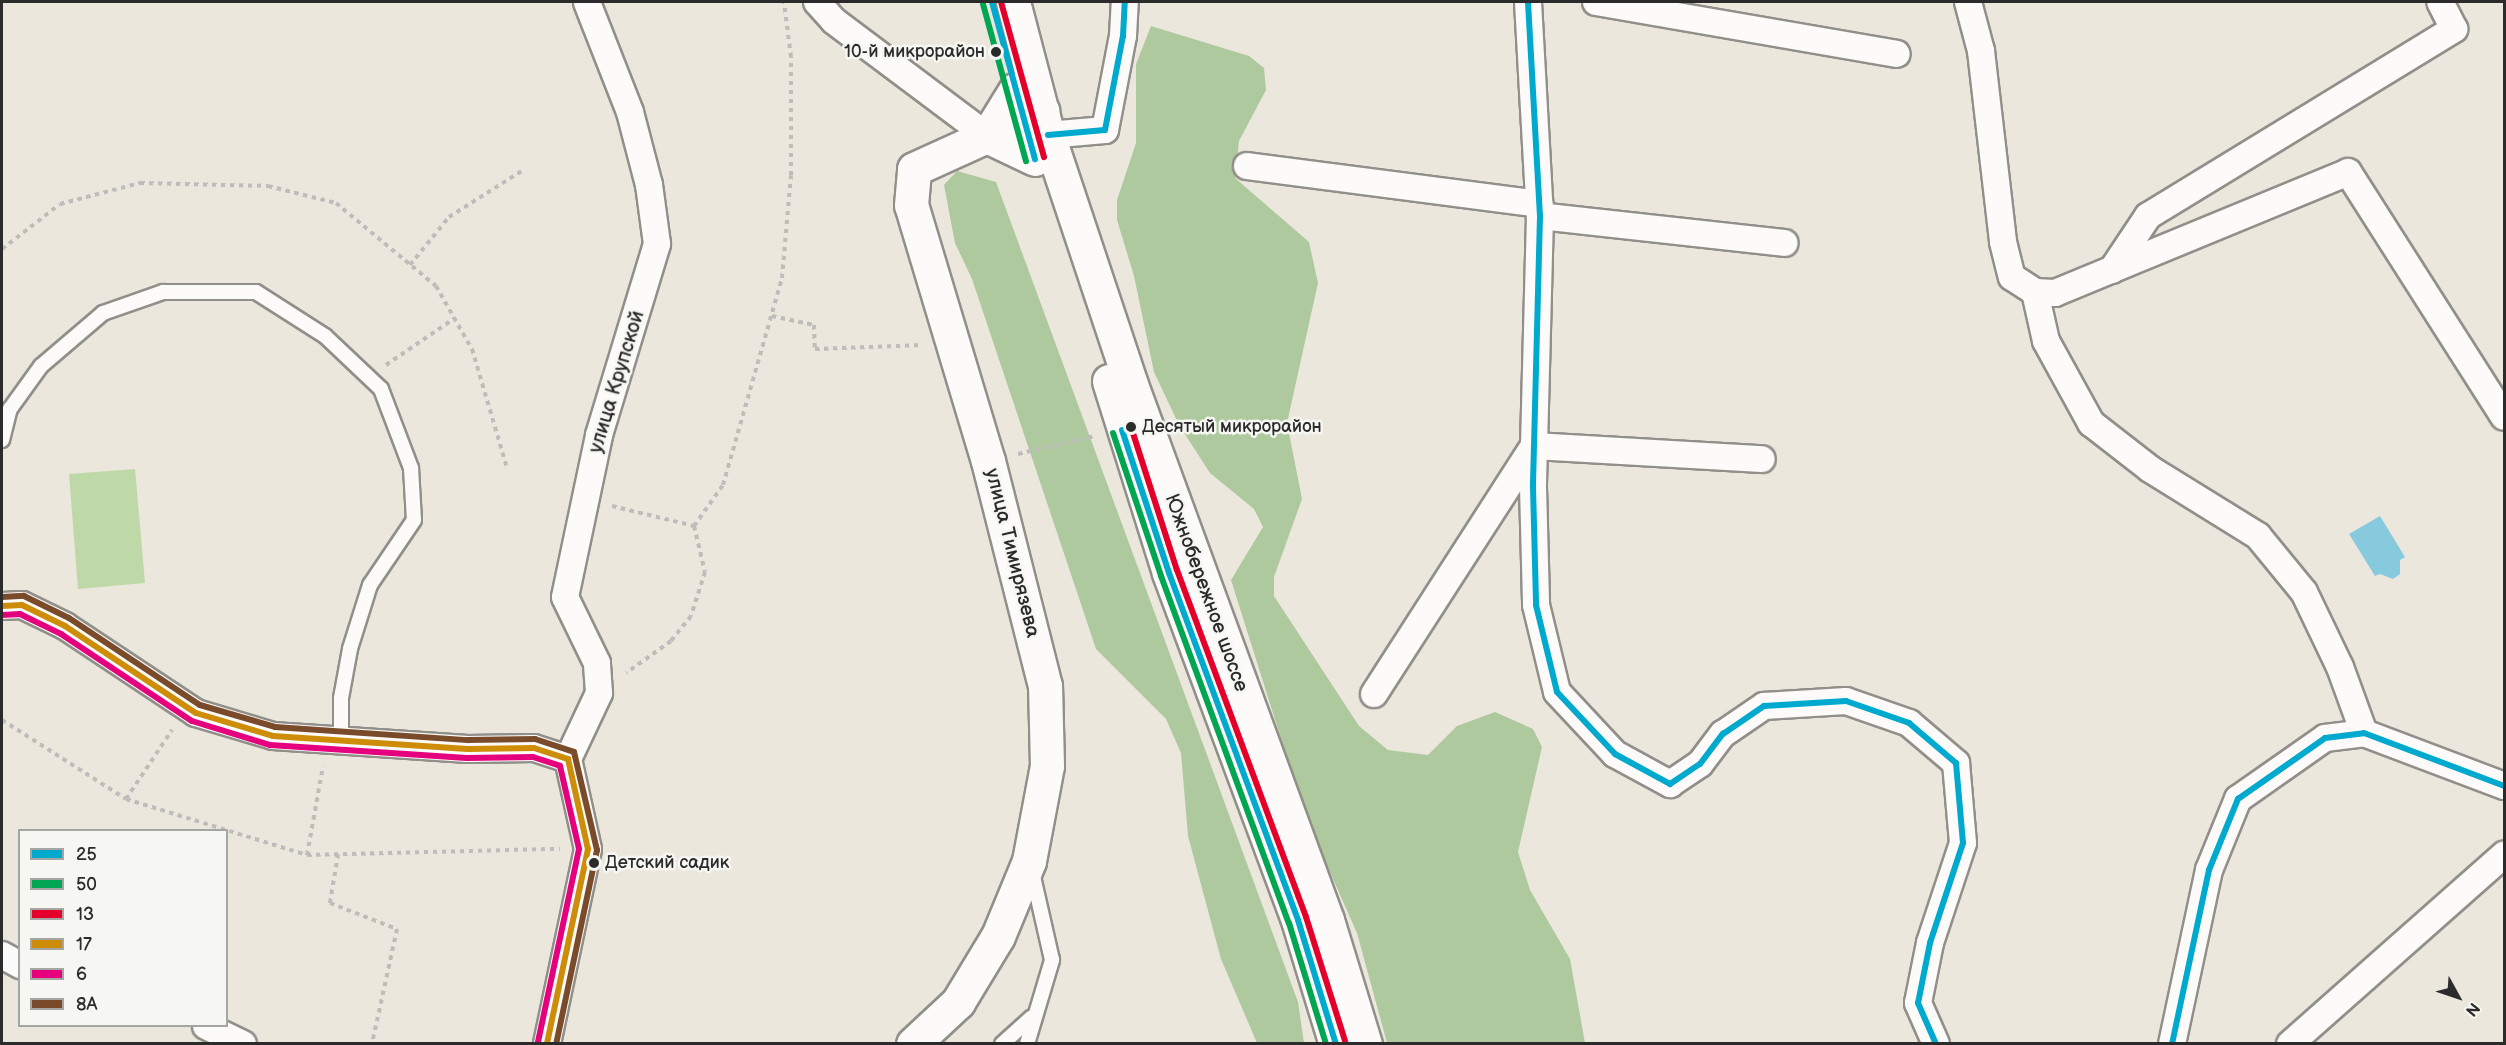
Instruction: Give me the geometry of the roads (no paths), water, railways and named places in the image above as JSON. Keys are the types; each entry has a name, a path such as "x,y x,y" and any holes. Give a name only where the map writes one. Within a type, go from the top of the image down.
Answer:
{"main road":[{"name":"Южнобережное шоссе","path":"992,2 1016,89 1037,132 1327,920 1365,1044"},
{"name":"Южнобережное шоссе","path":"1013,2 1037,132 1090,311 1122,430 1169,573 1301,930 1336,1044"},
{"path":"987,135 1016,89"},
{"path":"987,135 1037,132"},
{"name":"улица Тимирязева","path":"913,1044 957,1002 998,936 1029,861 1047,766 1045,686 988,461 950,341 911,205 914,169 987,135"}],"street":[{"name":"улица Крупской","path":"568,759 599,693 597,663 565,597 599,435 657,244 648,185 630,112 587,2"},
{"path":"817,2 834,21 987,135"},
{"path":"1037,132 1105,130 1123,36 1125,2"},
{"path":"1528,2 1540,210 1534,446 1536,605 1544,648 1557,692 1616,754 1670,784 1700,764 1723,734 1764,706 1846,701 1909,723 1956,763 1963,843 1930,943 1918,1003 1935,1044"},
{"path":"1596,2 1897,54"},
{"path":"1968,2 1981,51 2003,242 2013,277 2035,292 2055,293 2348,172 2505,417"},
{"path":"2112,270 2148,216 2454,29 2440,2"},
{"path":"1247,165 1540,210 1785,243"},
{"path":"2035,292 2046,341 2091,423 2150,469 2258,536 2304,592 2340,667 2364,733"},
{"path":"1534,446 1762,459"},
{"path":"1374,694 1534,446"},
{"path":"2,606 22,605 65,626 187,707 273,736 468,749 534,747 568,759 588,849 547,1044"},
{"path":"2172,1044 2209,870 2238,799 2325,738 2364,733 2505,786"},
{"path":"2290,1044 2505,855"},
{"path":"2,955 18,964"},
{"path":"208,1027 243,1044"}],"lane":[{"path":"2,440 10,409 41,366 103,313 163,292 256,292 326,336 381,388 411,468 414,520 370,585 350,649 335,739"},
{"path":"1027,1044 1032,1017 1052,960 1029,861"},
{"path":"1002,1044 1032,1017"}],"water":[{"path":"2380,516 2405,557 2400,560 2400,574 2393,579 2380,574 2375,576 2349,534"}],"place":[{"name":"10-й микрорайон","path":"996,52"},
{"name":"Десятый микрорайон","path":"1131,427"},
{"name":"Детский садик","path":"594,863"}]}
